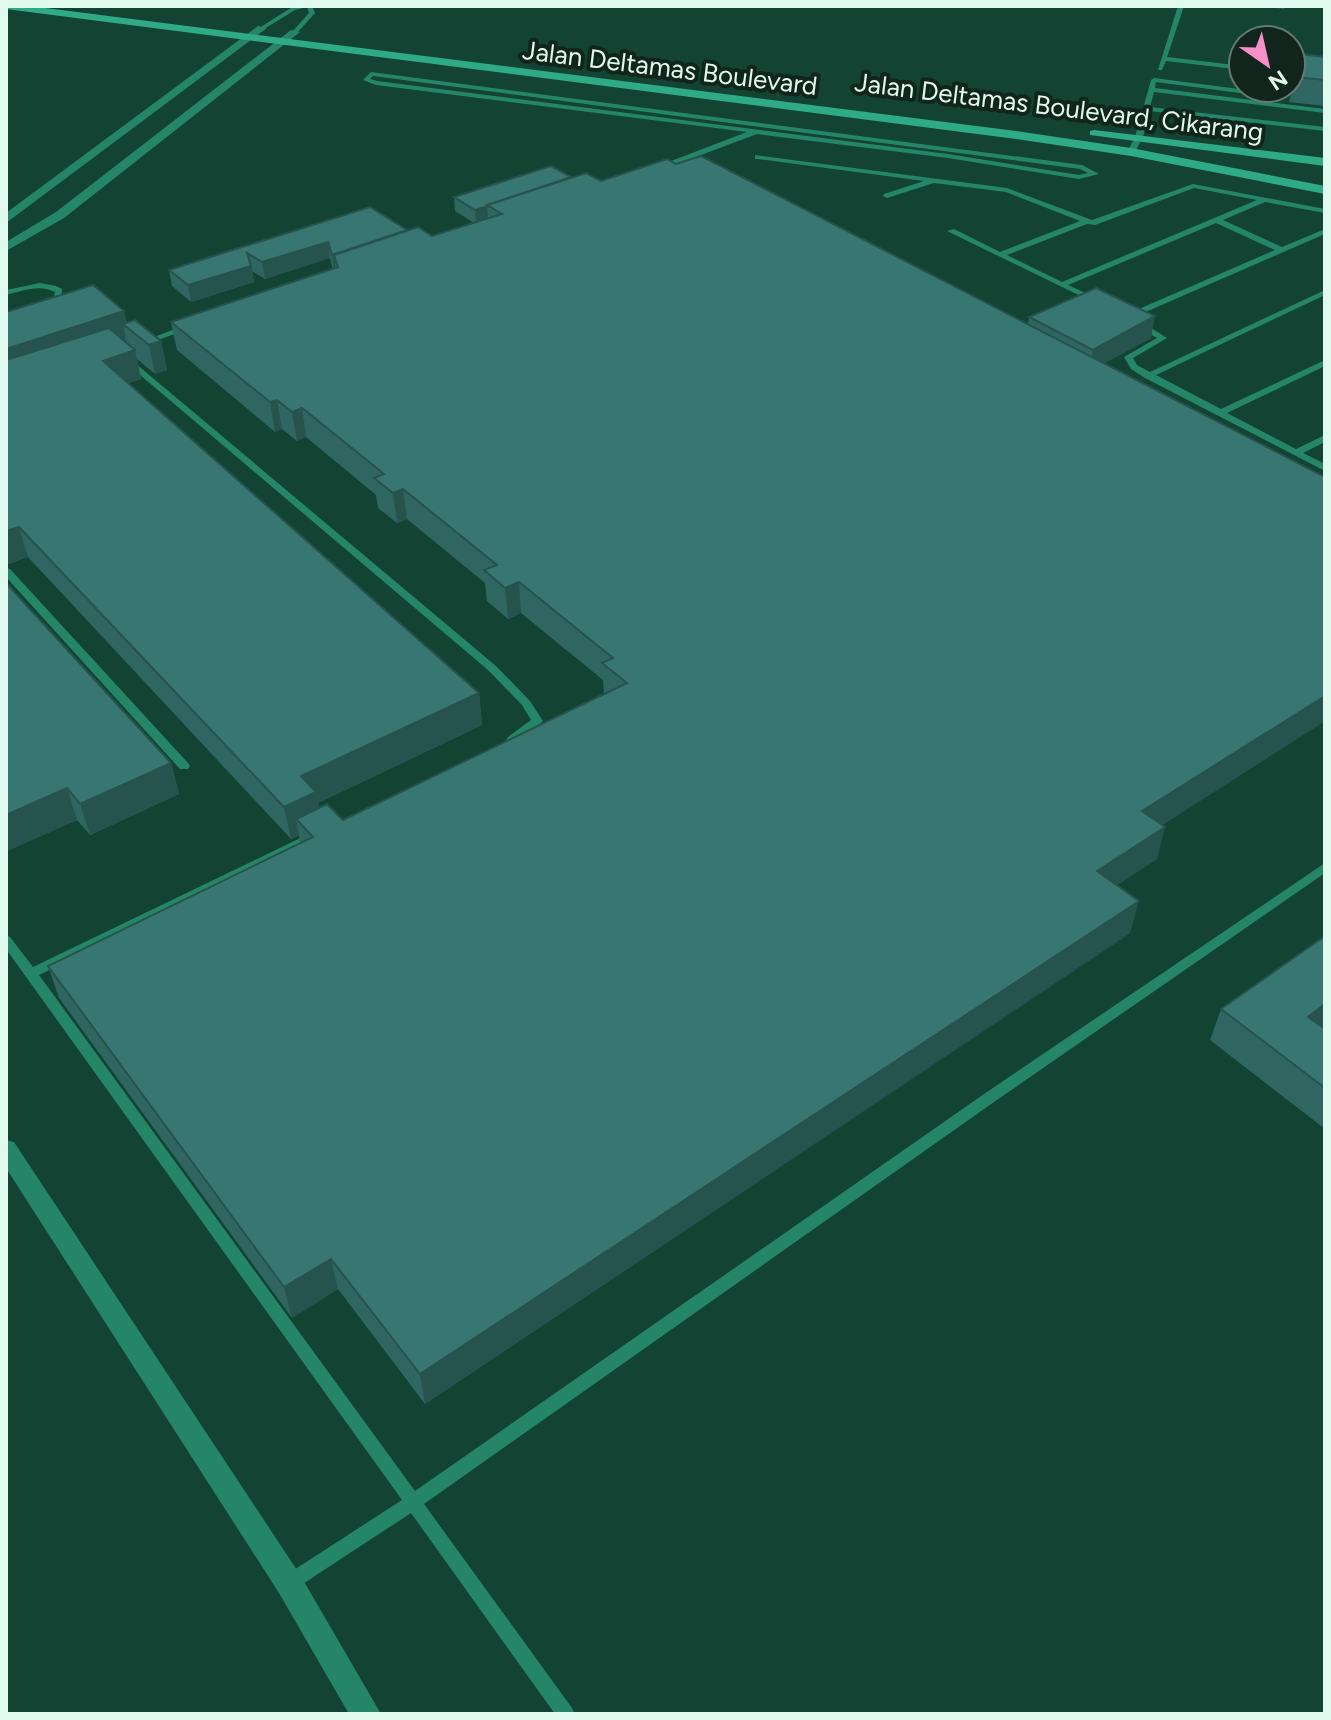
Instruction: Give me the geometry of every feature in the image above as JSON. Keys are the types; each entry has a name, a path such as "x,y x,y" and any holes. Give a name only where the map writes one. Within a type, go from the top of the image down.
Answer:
{"street":[{"name":"Jalan Deltamas Boulevard","path":"6,6 1131,152 1325,190"},
{"name":"Jalan Deltamas Boulevard, Cikarang","path":"74,6 1325,162"},
{"path":"6,219 262,28"},
{"path":"6,247 60,215 295,32"},
{"path":"6,1149 289,1583 366,1714"}],"lane":[{"path":"262,28 293,9 307,6 312,13 295,32"},
{"path":"1160,69 1181,6"},
{"path":"1164,59 1227,66"},
{"path":"647,173 755,132 1079,177 1095,174 1082,167 964,149 379,73 366,79 376,83 755,132"},
{"path":"1131,152 1139,137 1154,80 1227,89"},
{"path":"1151,90 1325,111"},
{"path":"1146,109 1325,129"},
{"path":"758,157 1012,191 1084,222"},
{"path":"677,163 691,170"},
{"path":"887,196 935,180"},
{"path":"1000,255 1084,222 1101,222 1193,186 1325,211"},
{"path":"1061,285 1266,199"},
{"path":"1217,220 1282,250"},
{"path":"951,231 1101,304"},
{"path":"1128,317 1325,231"},
{"path":"6,293 34,285 51,285 59,291 58,298 32,306"},
{"path":"1148,376 1325,292"},
{"path":"1114,311 1163,338 1128,357 1134,367 1325,468"},
{"path":"133,346 193,325"},
{"path":"118,351 492,668 526,703 537,721 523,735 495,749"},
{"path":"1220,413 1325,363"},
{"path":"1296,453 1325,438"},
{"path":"8,575 184,766"},
{"path":"30,974 324,830"},
{"path":"289,1583 412,1503 989,1098 1325,867"},
{"path":"6,940 566,1714"}],"building":[{"path":"1307,55 1325,57 1325,80 1307,78"},
{"path":"701,156 1325,477 1325,696 1142,811 1165,827 1097,871 1139,901 420,1374 331,1259 284,1287 48,966 313,837 296,819 327,804 343,820 627,683 602,663 613,658 519,582 505,588 484,570 497,565 403,489 393,493 374,478 384,474 302,408 292,412 277,400 270,402 171,322 338,267 334,255 418,227 432,236 502,214 487,205 586,173 601,181 667,159 676,164"},
{"path":"551,166 571,177 475,210 454,197"},
{"path":"370,207 407,230 332,255 328,242 262,262 247,253 251,266 188,285 169,270"},
{"path":"93,285 124,311 6,349 6,312"},
{"path":"1096,288 1155,316 1093,350 1029,317"},
{"path":"135,320 161,341 149,345 123,324"},
{"path":"109,328 135,350 103,361 479,693 301,776 316,792 284,807 19,527 6,531 6,360"},
{"path":"6,583 171,763 80,804 67,788 6,815"},
{"path":"1325,936 1325,1004 1308,1017 1325,1029 1325,1088 1221,1009"}]}
